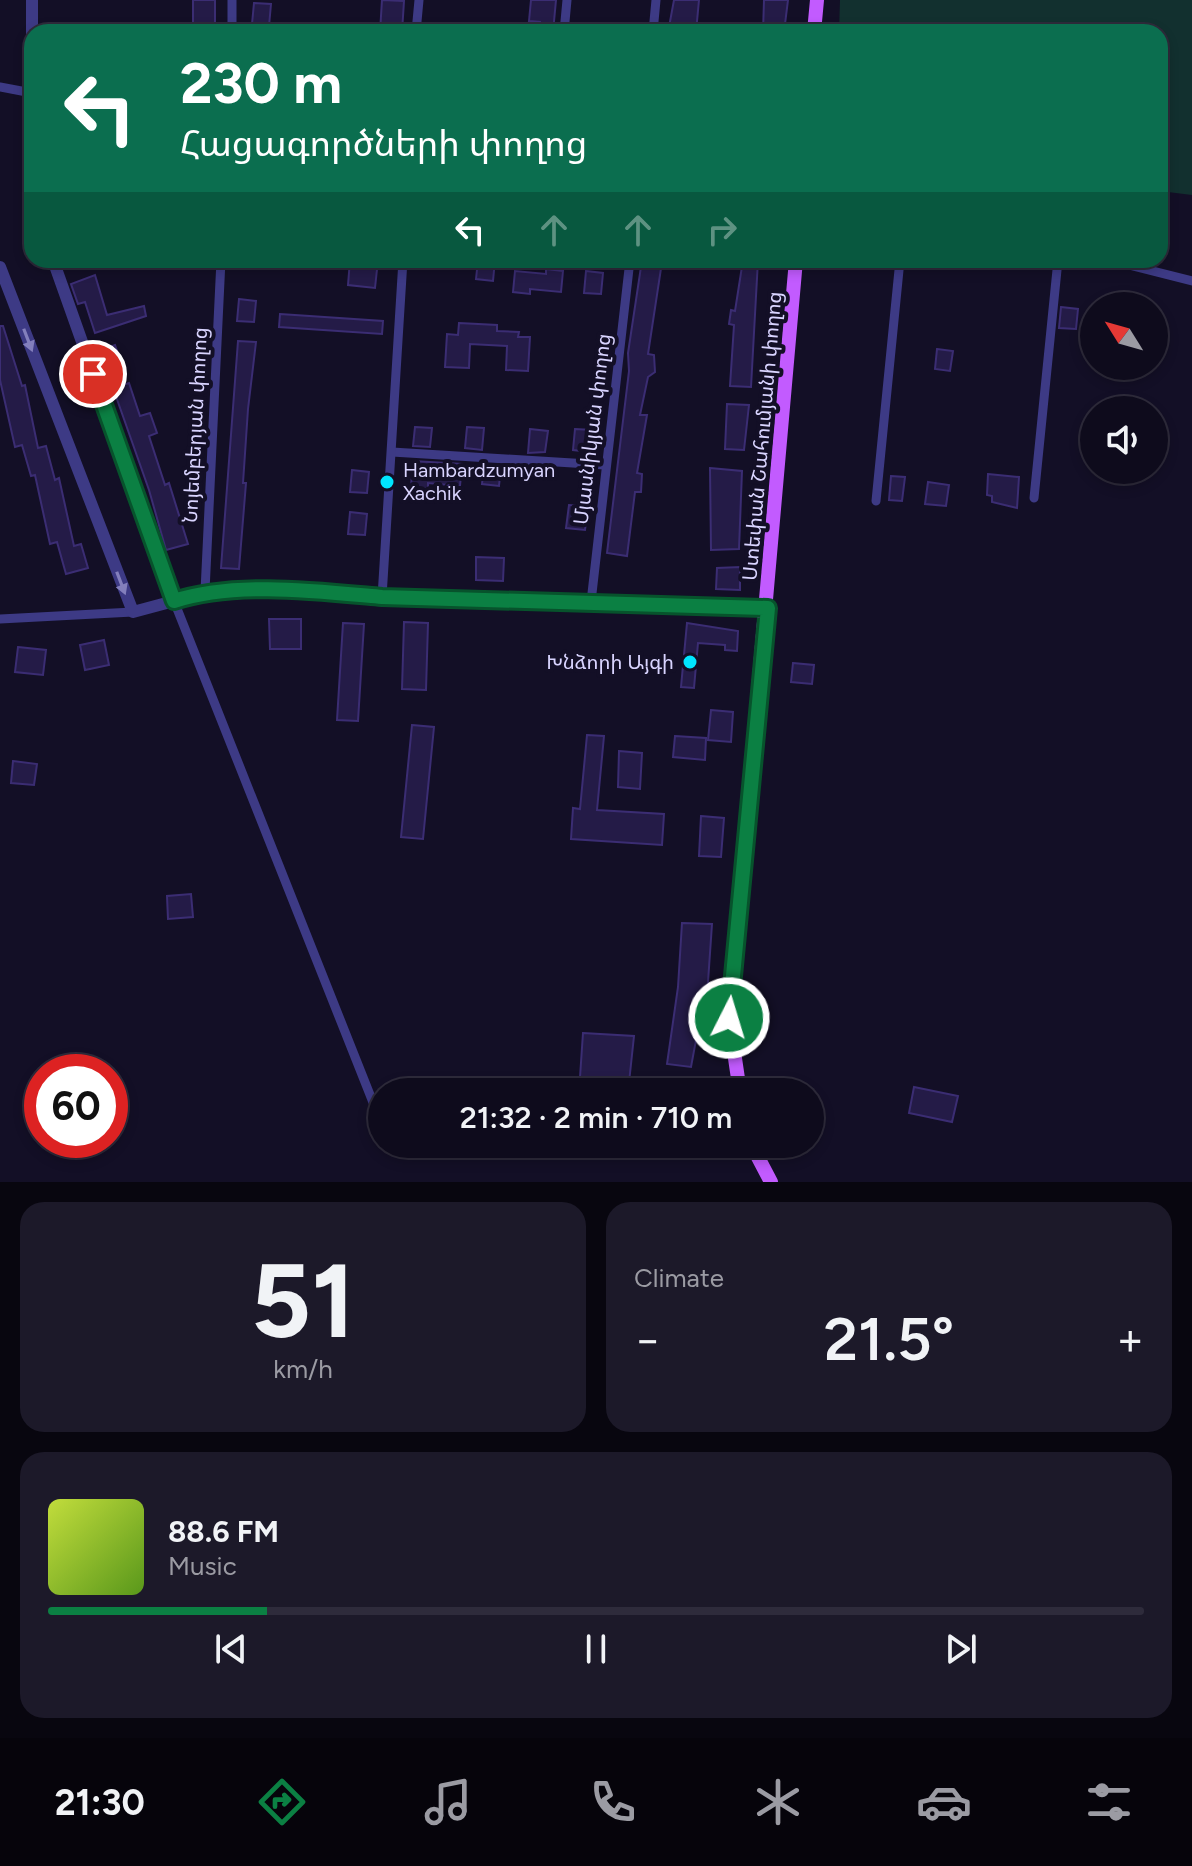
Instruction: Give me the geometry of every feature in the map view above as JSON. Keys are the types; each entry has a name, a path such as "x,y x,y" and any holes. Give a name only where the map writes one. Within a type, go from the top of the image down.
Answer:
{"main road":[{"path":"815,24 817,0"},
{"name":"Ստեփան Շահումյանի փողոց","path":"738,1078 729,1018 768,608 795,268"},
{"path":"758,1158 771,1182"}],"street":[{"path":"32,0 32,24"},
{"path":"232,0 232,24"},
{"path":"417,24 419,0"},
{"path":"565,24 567,0"},
{"path":"654,24 656,0"},
{"path":"0,87 24,92"},
{"path":"0,267 133,612"},
{"path":"56,268 174,601 368,1090"},
{"name":"Նոյեմբերյան փողոց","path":"205,591 221,268"},
{"path":"382,597 403,268"},
{"name":"Մյասնիկյան փողոց","path":"591,602 629,268"},
{"path":"876,501 899,268"},
{"path":"1034,498 1057,268"},
{"path":"1141,268 1192,281"},
{"path":"392,452 605,465"},
{"path":"0,619 133,612 205,591 327,592 382,597 768,608"}],"green space":[{"path":"840,0 1192,0 1192,195 1168,192 1168,24 839,24"}],"building":[{"path":"193,0 215,0 215,24 193,24"},
{"path":"382,0 404,1 403,24 380,24"},
{"path":"531,0 556,0 554,24 529,21"},
{"path":"674,0 699,0 697,24 670,24"},
{"path":"764,0 788,0 785,24 763,24"},
{"path":"254,3 271,4 269,24 252,24"},
{"path":"349,268 377,268 375,288 348,285"},
{"path":"477,268 494,268 493,281 476,279"},
{"path":"641,268 661,268 648,354 654,355 655,372 648,377 640,415 647,415 637,473 642,474 641,492 635,492 627,556 607,553 629,371 628,353"},
{"path":"742,268 758,268 751,387 730,386 734,325 729,324 731,310 735,311"},
{"path":"546,269 563,271 561,292 530,289 530,294 513,292 515,271 546,274"},
{"path":"586,271 603,273 601,294 584,293"},
{"path":"95,275 107,315 144,306 146,316 95,333 85,302 78,304 71,284"},
{"path":"239,299 256,301 254,322 237,321"},
{"path":"1061,307 1078,309 1076,329 1059,328"},
{"path":"280,314 383,321 382,334 279,327"},
{"path":"459,323 497,325 497,331 519,332 518,337 530,337 528,371 506,370 507,346 470,344 469,368 445,367 447,334 458,335"},
{"path":"0,326 3,326 22,386 25,385 38,448 46,446 55,480 59,478 74,546 81,544 88,568 66,574 57,542 50,544 35,475 31,476 22,445 15,447 0,380"},
{"path":"238,341 256,342 248,409 239,569 221,568"},
{"path":"115,345 122,365 102,373 95,352"},
{"path":"937,349 953,351 950,371 935,369"},
{"path":"129,383 140,416 150,413 157,433 149,436 165,485 169,483 188,544 166,550 149,490 113,388"},
{"path":"727,404 749,405 744,450 725,449"},
{"path":"415,427 432,428 430,447 413,446"},
{"path":"467,427 484,428 482,450 465,448"},
{"path":"530,429 548,431 545,452 528,453"},
{"path":"575,429 592,430 590,452 573,450"},
{"path":"413,461 462,464 460,486 428,483 428,489 411,487"},
{"path":"484,465 501,466 499,486 482,484"},
{"path":"710,468 742,471 739,549 711,550"},
{"path":"352,470 369,472 367,493 350,492"},
{"path":"988,474 1019,477 1017,508 992,502 992,496 987,495"},
{"path":"891,476 905,477 902,501 889,500"},
{"path":"928,482 949,485 946,506 925,504"},
{"path":"569,505 588,507 585,530 566,528"},
{"path":"350,512 367,514 365,535 348,534"},
{"path":"476,557 504,558 503,581 476,580"},
{"path":"740,567 740,590 716,589 717,568"},
{"path":"269,619 301,619 301,649 270,649"},
{"path":"404,622 428,623 426,690 402,689"},
{"path":"343,623 364,624 358,721 337,720"},
{"path":"687,623 738,631 737,651 725,650 725,645 698,643 694,688 681,687"},
{"path":"104,640 109,665 85,670 80,645"},
{"path":"18,647 46,650 43,675 15,672"},
{"path":"793,663 814,665 812,684 791,682"},
{"path":"711,710 733,712 731,742 708,740"},
{"path":"412,725 434,727 423,839 401,837"},
{"path":"587,735 604,736 597,810 664,814 662,845 571,839 573,808 580,809"},
{"path":"675,736 706,738 705,760 673,757"},
{"path":"619,751 642,753 640,789 618,787"},
{"path":"13,761 37,764 34,785 11,783"},
{"path":"701,816 724,818 721,857 699,856"},
{"path":"191,894 193,917 168,919 167,896"},
{"path":"682,923 712,924 704,1040 696,1040 691,1067 667,1064 678,987"},
{"path":"583,1033 634,1036 630,1078 580,1078"},
{"path":"914,1087 958,1096 952,1122 909,1113"}],"place":[{"name":"Hambardzumyan Xachik","path":"387,482"},
{"name":"Խնձորի Այգի","path":"690,662"}],"route":[{"path":"93,374 174,601 205,591 327,592 382,597 768,608 729,1018"}]}
